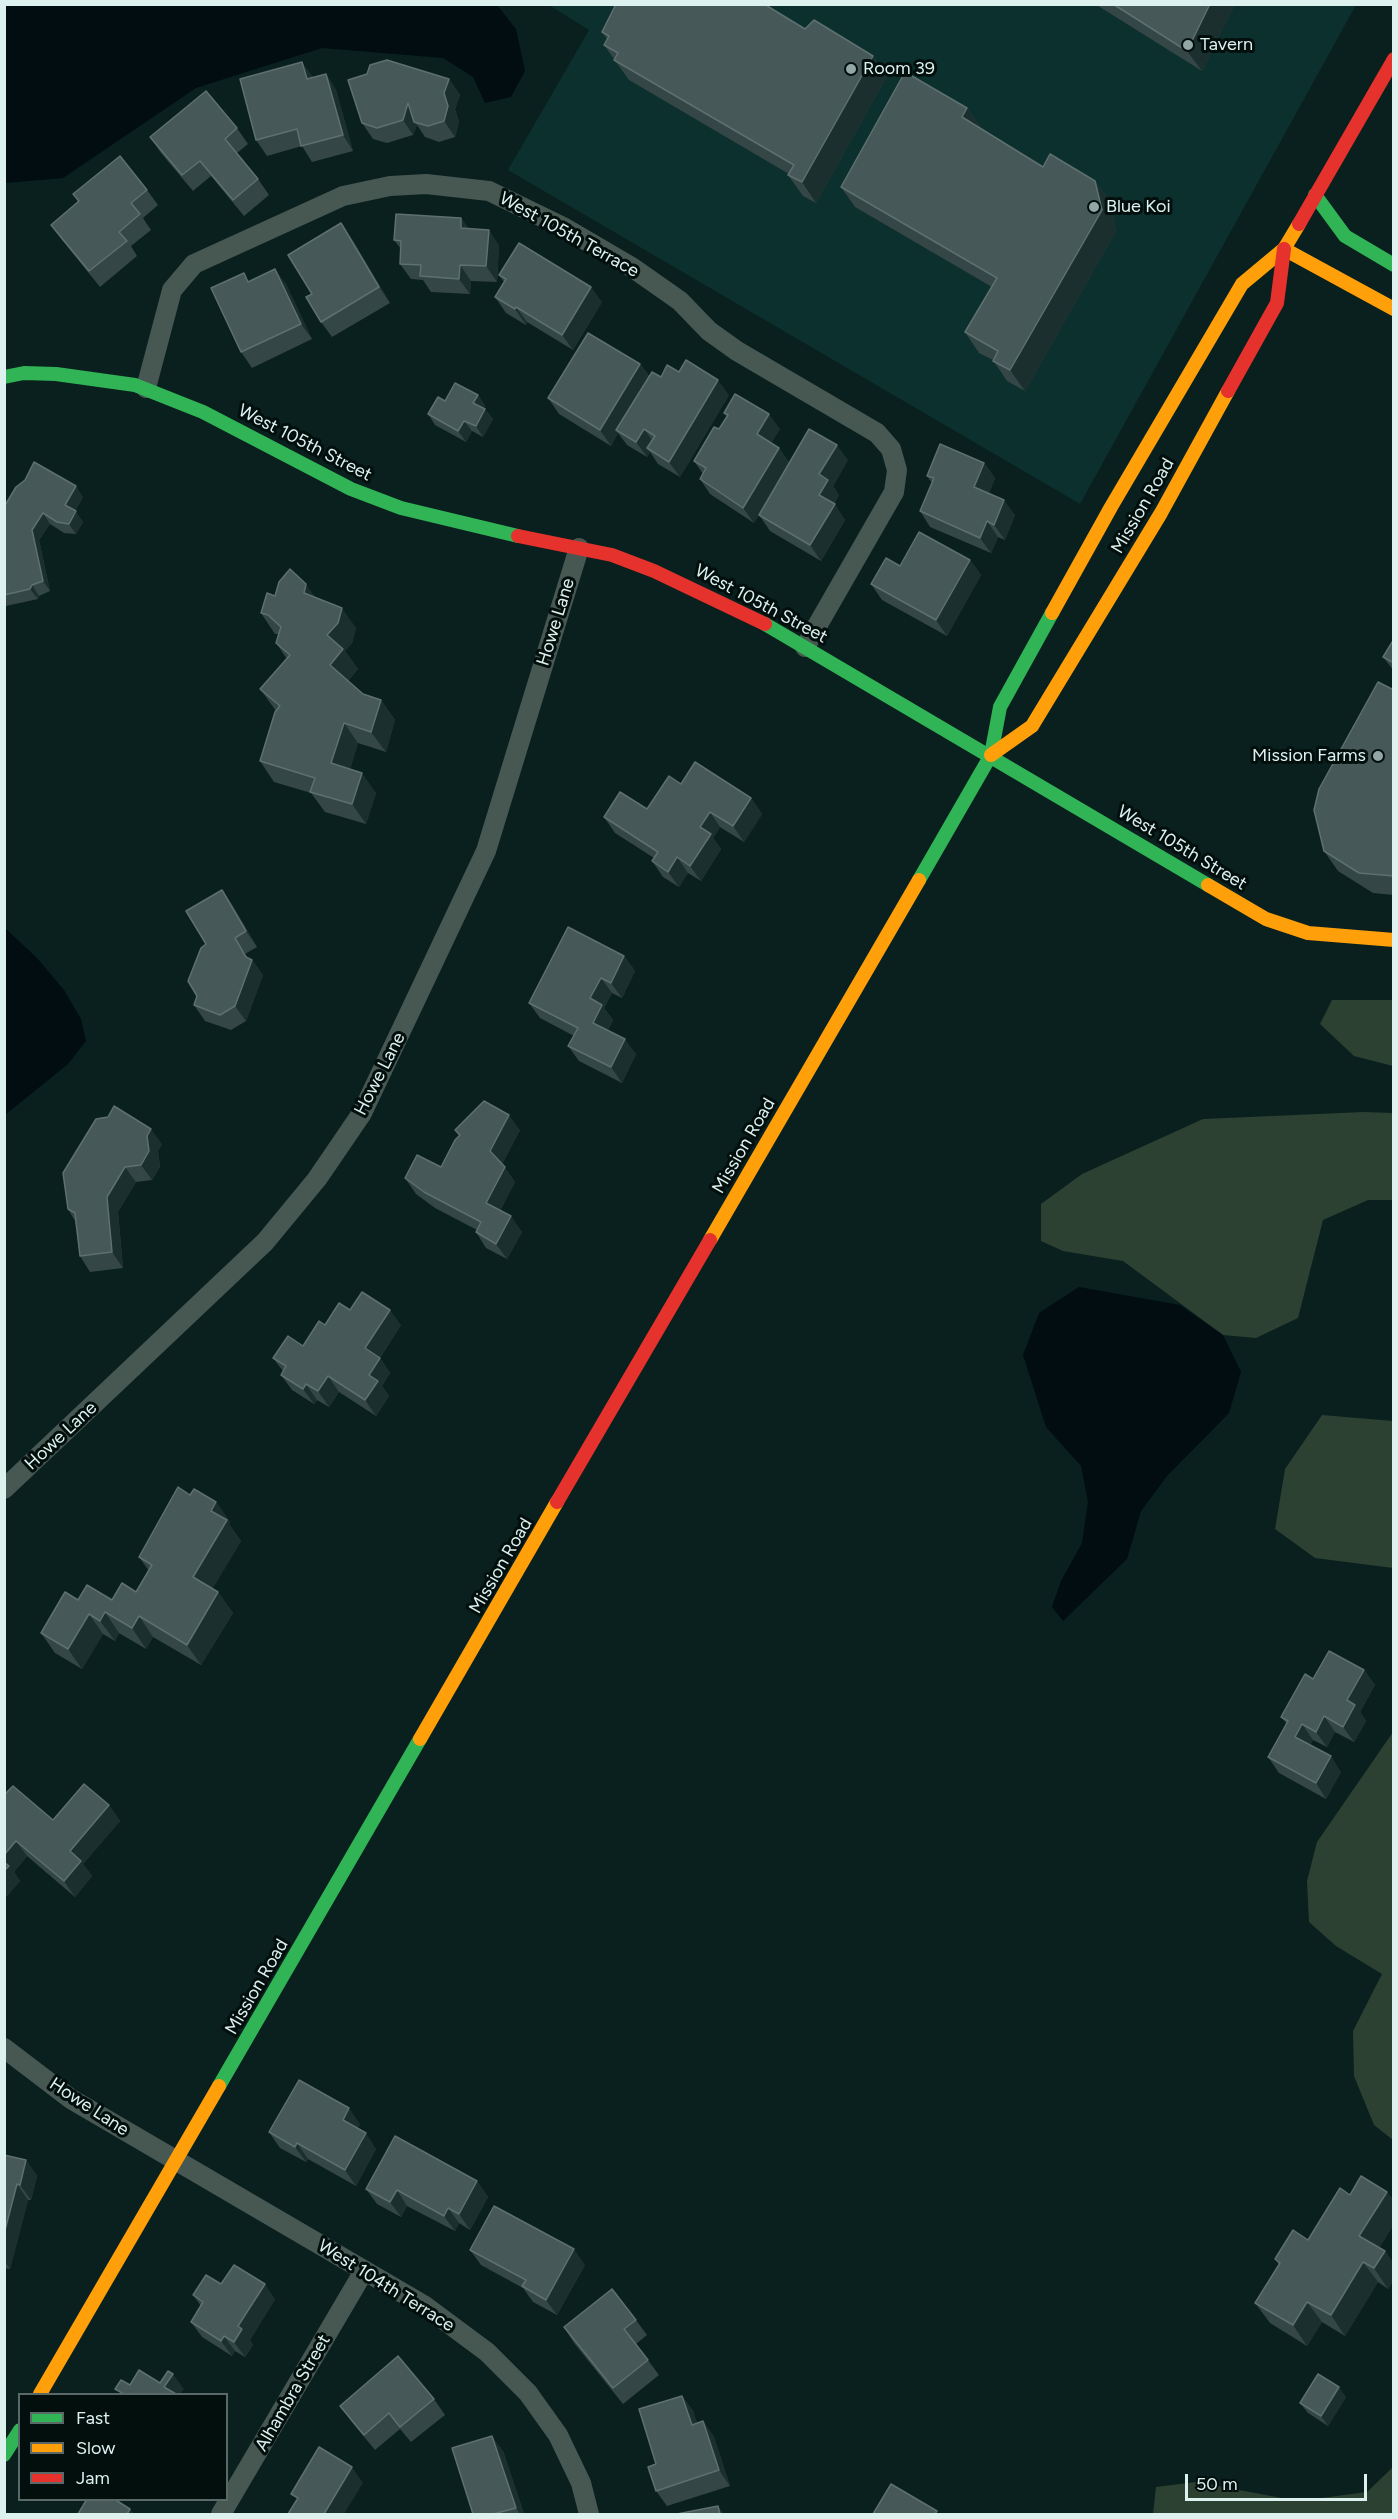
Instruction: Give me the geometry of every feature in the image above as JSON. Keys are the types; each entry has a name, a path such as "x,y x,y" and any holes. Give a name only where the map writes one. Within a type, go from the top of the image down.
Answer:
{"main road":[{"name":"Mission Road","path":"41,2393 177,2162 991,755 1000,707 1111,507 1242,284 1284,249 1394,59"},
{"path":"1315,195 1345,236 1394,265"},
{"name":"Mission Road","path":"991,755 1032,726 1161,513 1277,303 1284,249"},
{"path":"1284,249 1394,309"},
{"name":"West 105th Street","path":"4,377 24,373 76,377 146,388 204,412 351,489 401,508 461,524 612,555 687,585 760,621 1266,919 1308,933 1394,940"},
{"path":"4,2455 18,2433"}],"street":[{"name":"West 105th Terrace","path":"146,388 172,290 194,264 343,196 390,186 426,184 489,191 563,227 633,268 680,302 709,331 737,351 877,433 891,449 897,470 894,492 805,647"},
{"name":"Howe Lane","path":"4,1489 265,1242 317,1179 362,1113 486,851 579,548"},
{"name":"Howe Lane","path":"4,2048 71,2099 177,2162"},
{"name":"West 104th Terrace","path":"177,2162 425,2306 487,2352 509,2372 539,2407 558,2435 581,2483 589,2514"},
{"name":"Alhambra Street","path":"221,2514 364,2271"}],"shaded area":[{"path":"4,5 497,5 516,29 525,71 511,97 485,103 473,77 443,58 322,48 196,88 63,178 6,183"},
{"path":"549,5 1356,5 1080,504 508,170 589,30"},
{"path":"5,928 37,958 64,990 81,1019 86,1041 68,1064 5,1115"},
{"path":"1079,1287 1180,1305 1223,1335 1241,1372 1229,1413 1167,1476 1141,1511 1127,1559 1063,1621 1052,1607 1061,1581 1082,1543 1088,1502 1081,1466 1046,1427 1023,1355 1039,1313"}],"green space":[{"path":"1332,1000 1393,1000 1393,1066 1354,1056 1320,1024"},
{"path":"1364,1112 1393,1113 1393,1200 1368,1200 1323,1220 1298,1318 1256,1338 1223,1335 1123,1261 1063,1251 1041,1241 1041,1204 1082,1174 1203,1119"},
{"path":"1322,1415 1393,1421 1393,1568 1315,1558 1275,1529 1285,1469"},
{"path":"1393,1732 1393,2140 1374,2125 1354,2076 1353,2031 1382,1974 1336,1946 1309,1922 1307,1881 1317,1842"},
{"path":"1393,2467 1393,2514 1153,2514 1156,2487 1196,2482 1298,2501 1367,2492"}],"building":[{"path":"616,4 764,4 805,29 814,20 873,56 802,182 788,175 794,165 614,60 618,53 604,45 609,36 602,32"},
{"path":"1113,4 1210,4 1187,51"},
{"path":"387,60 449,79 444,93 448,106 444,121 428,126 414,122 408,103 403,120 377,128 362,123 348,80 367,74 370,65"},
{"path":"302,62 307,79 326,74 343,135 301,146 297,129 256,140 240,79"},
{"path":"905,72 967,108 962,117 1043,167 1050,154 1095,181 1102,210 1010,370 993,361 998,351 965,332 997,278 841,187"},
{"path":"206,91 237,128 225,139 258,179 233,200 200,161 182,175 150,137"},
{"path":"120,156 147,190 131,203 140,214 119,232 127,241 89,271 51,225 79,201 73,194"},
{"path":"396,214 461,218 461,228 489,230 486,266 460,265 459,279 420,276 421,265 400,264 401,241 394,240"},
{"path":"341,223 379,287 321,322 306,297 312,294 288,255"},
{"path":"519,243 591,287 562,335 495,297 506,279 499,275"},
{"path":"275,269 301,324 241,352 211,288 244,273 248,282"},
{"path":"588,333 640,364 600,430 548,398"},
{"path":"686,360 718,380 669,462 647,448 655,436 644,429 636,442 616,430 652,372 661,377 667,365 679,372"},
{"path":"455,383 478,395 473,403 485,409 476,426 464,421 458,431 428,414 438,397 445,401"},
{"path":"735,394 769,414 757,434 779,448 743,508 700,479 706,468 694,461 714,427 719,429 728,415 724,413"},
{"path":"809,429 837,445 819,474 828,480 819,495 835,504 810,545 759,515"},
{"path":"940,444 984,463 974,487 1004,500 994,525 987,521 980,538 920,511 934,478 927,476"},
{"path":"34,462 76,486 65,505 76,511 69,524 57,522 43,513 32,530 43,581 32,585 30,589 4,595 4,507 16,487 25,480"},
{"path":"919,532 970,560 936,620 871,584 886,558 900,566"},
{"path":"290,569 306,584 304,593 342,608 338,623 327,635 343,649 330,665 363,694 381,700 371,732 344,723 331,763 362,773 352,804 310,792 315,778 260,761 275,712 280,706 260,689 290,655 276,643 281,627 268,615 261,613 267,593 275,596 279,582"},
{"path":"1394,639 1394,663 1383,657"},
{"name":"Mission Farms","path":"1378,682 1394,690 1394,876 1359,873 1324,851 1314,810 1319,789"},
{"path":"695,762 751,798 733,826 710,812 700,827 711,834 690,866 677,857 668,872 652,861 658,852 604,817 620,792 647,809 669,776 681,784"},
{"path":"222,890 246,931 235,938 246,957 252,960 235,1006 220,1015 194,1005 197,996 188,981 201,948 206,944 186,911"},
{"path":"568,927 624,956 611,983 601,978 590,998 602,1005 593,1023 625,1039 611,1067 568,1046 578,1028 529,1003"},
{"path":"484,1101 509,1115 490,1151 505,1167 486,1203 511,1216 496,1244 476,1232 481,1222 424,1192 405,1178 417,1155 441,1167 460,1135 455,1130"},
{"path":"114,1106 151,1129 147,1136 149,1151 141,1165 125,1167 107,1197 112,1252 80,1256 75,1213 68,1209 63,1173 96,1119 108,1117"},
{"path":"362,1292 390,1310 365,1348 380,1358 369,1375 378,1381 365,1400 328,1376 318,1391 306,1384 303,1389 281,1375 286,1366 273,1358 288,1336 303,1346 319,1321 325,1325 339,1303 350,1310"},
{"path":"178,1487 190,1495 194,1489 216,1502 211,1511 227,1520 193,1577 218,1592 187,1645 139,1616 132,1628 105,1612 100,1621 89,1614 68,1649 41,1633 65,1592 78,1600 87,1585 112,1600 122,1583 136,1592 152,1565 139,1557"},
{"path":"1329,1651 1364,1670 1347,1700 1355,1705 1343,1727 1324,1716 1316,1732 1302,1724 1295,1737 1331,1756 1316,1783 1268,1757 1288,1721 1281,1717 1305,1674 1313,1679"},
{"path":"84,1784 109,1805 70,1851 81,1861 64,1881 16,1841 4,1855 4,1795 13,1786 53,1820"},
{"path":"299,2080 349,2108 343,2120 366,2133 345,2170 297,2143 295,2147 269,2132"},
{"path":"395,2136 477,2181 459,2214 448,2208 444,2216 397,2190 390,2202 366,2189"},
{"path":"4,2155 26,2160 4,2234"},
{"path":"1361,2176 1387,2192 1359,2236 1385,2251 1374,2268 1363,2262 1331,2315 1307,2302 1293,2325 1255,2303 1280,2263 1275,2259 1293,2230 1308,2240 1340,2188 1350,2195"},
{"path":"494,2206 574,2249 546,2300 522,2286 526,2280 470,2250"},
{"path":"234,2265 265,2284 238,2326 242,2329 234,2342 224,2336 221,2341 191,2322 203,2302 193,2295 206,2275 221,2284"},
{"path":"612,2289 636,2320 624,2329 648,2360 613,2388 564,2327"},
{"path":"398,2356 434,2399 400,2427 389,2413 364,2435 340,2406"},
{"path":"139,2370 160,2383 168,2371 173,2374 164,2387 174,2393 122,2393 115,2389 121,2380 130,2385"},
{"path":"1318,2374 1339,2387 1321,2416 1300,2403"},
{"path":"682,2396 692,2425 703,2421 719,2470 656,2491 648,2467 656,2464 639,2409"},
{"path":"492,2436 516,2508 493,2514 473,2514 452,2448"},
{"path":"319,2447 352,2467 324,2514 288,2514 298,2498 291,2494"},
{"path":"891,2484 937,2511 935,2514 873,2514"},
{"path":"86,2501 117,2501 130,2509 127,2514 78,2514"},
{"path":"718,2506 720,2514 677,2514"}],"traffic: fast":[{"path":"1315,195 1345,236 1394,265"},
{"path":"4,377 24,373 56,374 135,385 203,412 351,489 401,508 518,536"},
{"path":"919,880 991,755 1000,707 1052,613"},
{"path":"765,624 1208,885"},
{"path":"219,2086 420,1739"},
{"path":"4,2455 18,2433"}],"traffic: slow":[{"path":"1052,613 1111,507 1242,284 1284,249 1299,224"},
{"path":"1284,249 1394,309"},
{"path":"991,755 1032,726 1161,513 1228,391"},
{"path":"710,1240 919,880"},
{"path":"1208,885 1266,919 1308,933 1394,940"},
{"path":"420,1739 557,1502"},
{"path":"41,2393 219,2086"}],"traffic: jam":[{"path":"1299,224 1394,59"},
{"path":"1228,391 1277,303 1284,249"},
{"path":"518,536 612,555 654,571 765,624"},
{"path":"557,1502 710,1240"}],"place":[{"name":"Tavern","path":"1188,45"},
{"name":"Room 39","path":"851,69"},
{"name":"Blue Koi","path":"1094,207"},
{"name":"Mission Farms","path":"1378,756"}]}
